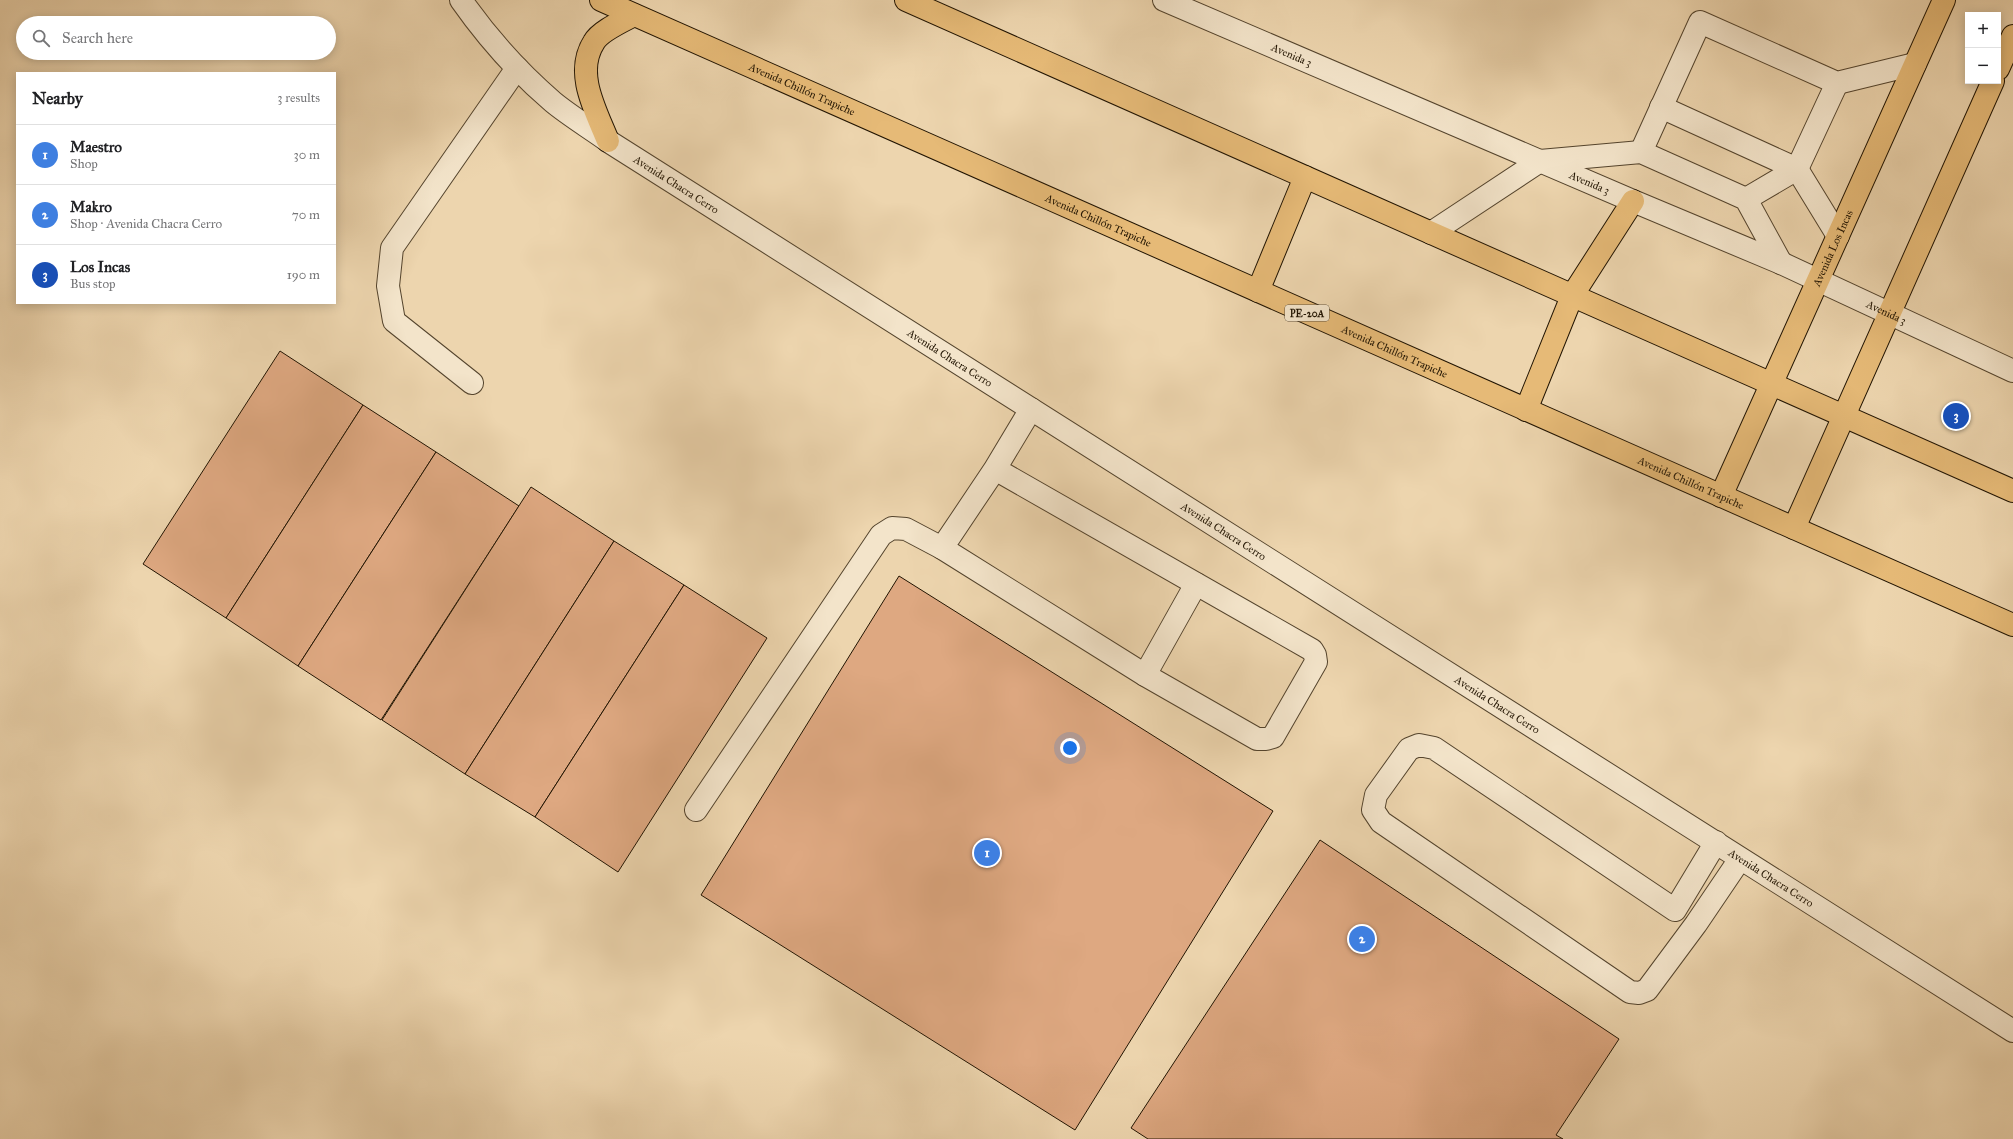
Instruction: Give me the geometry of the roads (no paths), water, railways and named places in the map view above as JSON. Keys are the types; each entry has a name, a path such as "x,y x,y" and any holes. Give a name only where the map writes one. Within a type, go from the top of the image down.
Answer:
{"main road":[{"name":"Avenida Chillón Trapiche","path":"601,0 2013,625"},
{"path":"906,0 2013,491"},
{"name":"Avenida Los Incas","path":"1721,496 1944,0"},
{"path":"608,141 586,82 587,57 594,41 612,27 634,15"},
{"path":"2001,64 2013,38"},
{"path":"1794,528 1992,84"},
{"path":"1258,291 1305,177"},
{"path":"1526,410 1572,296 1633,201"}],"street":[{"name":"Avenida Chacra Cerro","path":"461,0 478,24 517,68 554,103 608,141 2013,1031"},
{"name":"Avenida 3","path":"1164,0 1781,263 2013,371"},
{"path":"1641,152 1700,22 1837,83 1915,64"},
{"path":"472,383 394,321 388,286 392,248 517,68"},
{"path":"1746,199 1797,169 1837,83"},
{"path":"1661,107 1797,169 1838,236"},
{"path":"1431,233 1540,161 1641,152 1746,199 1781,263"},
{"path":"942,548 995,469 1032,409"},
{"path":"696,810 882,535 892,528 906,529 942,548 1145,675 1257,738 1266,740 1273,737 1316,662 1316,655 1312,650 995,469"},
{"path":"1145,675 1196,584"},
{"path":"1696,924 1434,748 1419,745 1409,749 1376,795 1373,810 1381,822 1630,992 1639,993 1647,990 1696,924 1740,859"},
{"path":"1674,910 1716,842"}],"place":[{"name":"Los Incas","path":"1956,416"},
{"name":"Maestro","path":"987,853"},
{"name":"Makro","path":"1362,939"}]}
